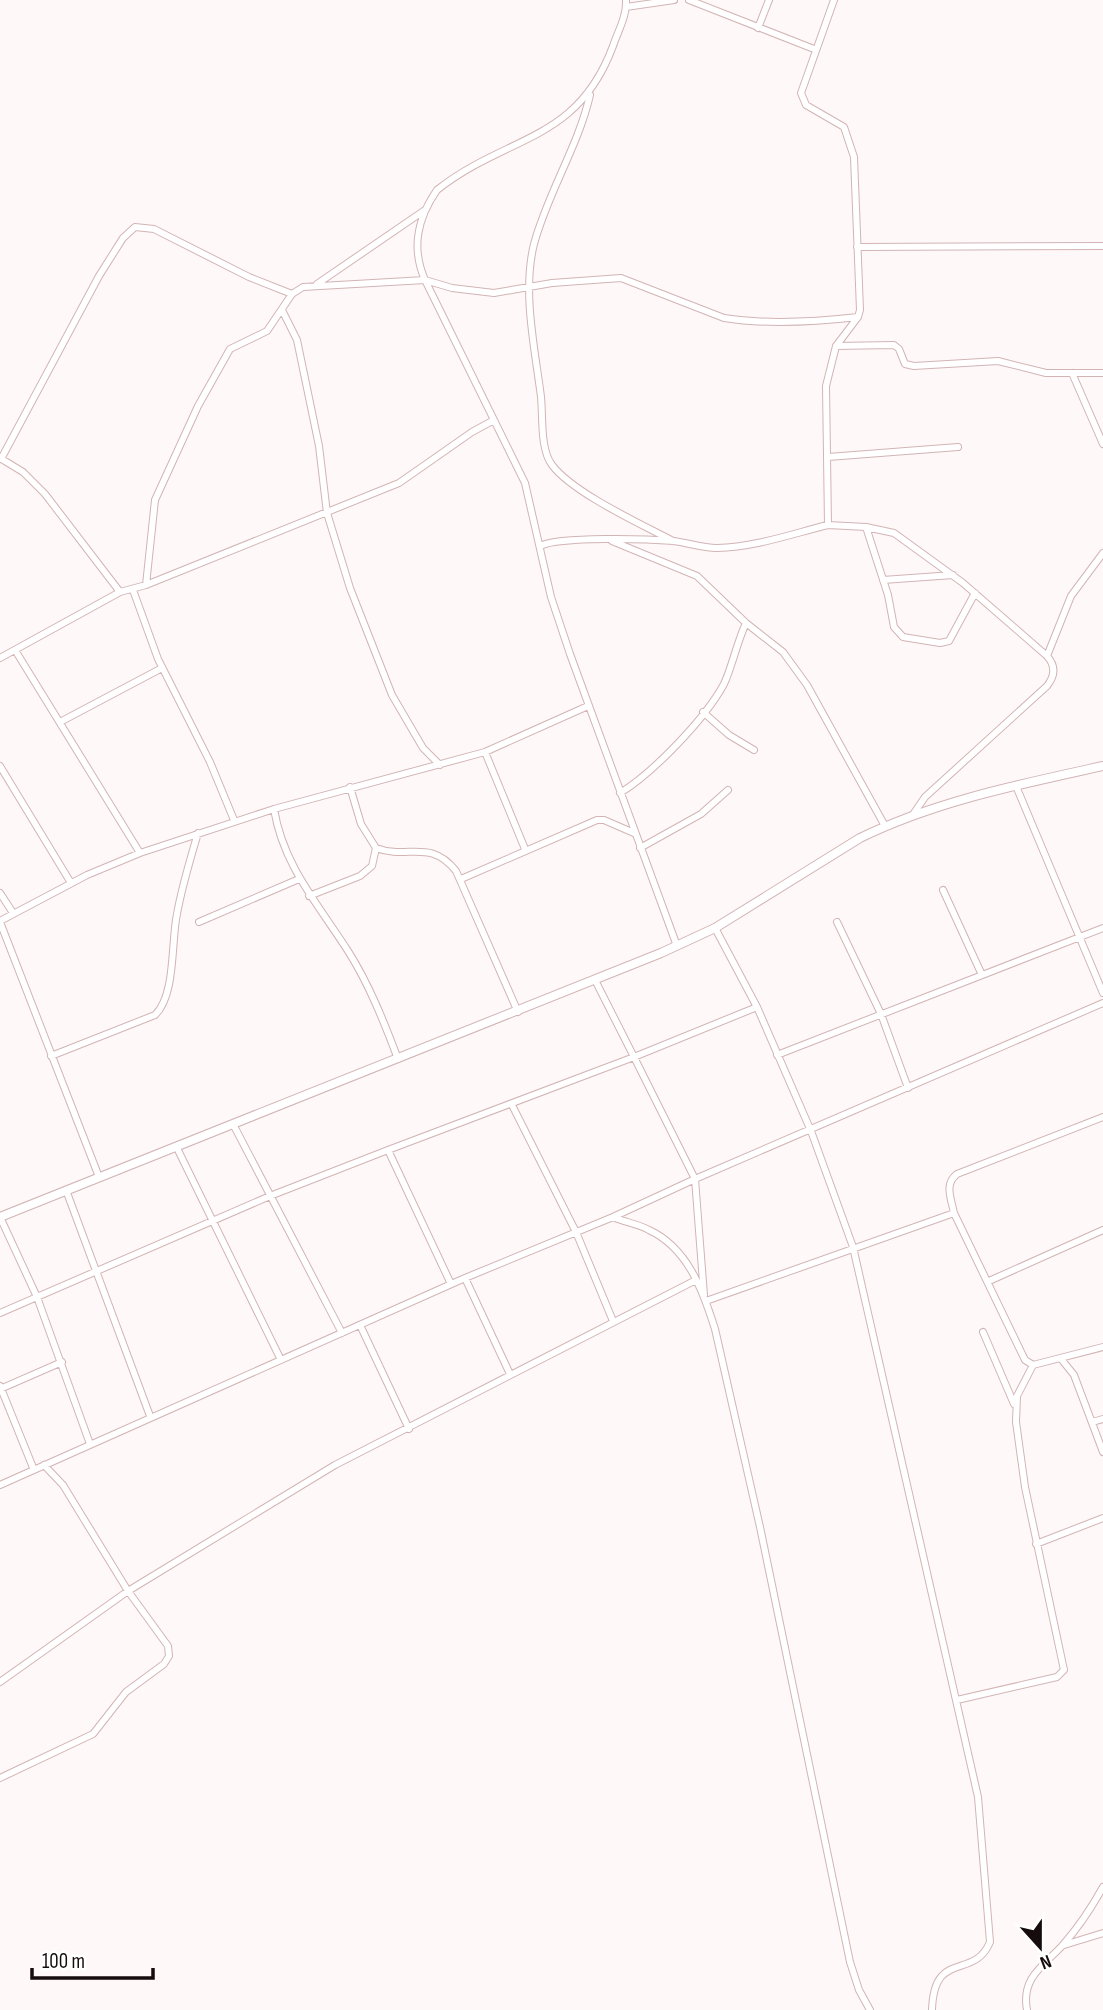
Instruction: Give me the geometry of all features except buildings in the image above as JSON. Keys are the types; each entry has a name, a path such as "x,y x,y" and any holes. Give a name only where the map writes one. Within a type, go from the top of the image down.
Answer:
{"street":[{"path":"674,0 626,3 606,66 590,93 567,116 448,181 437,190 425,210 415,253 425,280 525,483 551,597 677,946"},
{"path":"690,0 814,49"},
{"path":"758,27 769,0"},
{"path":"828,524 826,386 836,346 858,317 854,156 844,127 806,105 801,99 814,49 834,0"},
{"path":"590,93 583,126 535,242 531,286 534,341 549,461 563,475 602,502 673,541"},
{"path":"316,285 425,210"},
{"path":"120,592 45,494 23,472 0,458 99,276 123,237 135,227 154,229 249,277 292,294"},
{"path":"857,247 1103,246"},
{"path":"146,585 155,500 178,445 227,352 267,331 292,294 303,287 425,280 452,288 494,293 531,286 621,278 671,299 739,321 818,322 858,317"},
{"path":"282,310 297,340 319,446 327,513 338,555 382,674 410,728 423,748 440,765"},
{"path":"836,346 894,345 900,349 905,364 914,366 998,361 1037,372 1103,373"},
{"path":"1072,373 1103,444"},
{"path":"0,648 3,657 120,592 146,585 399,483 464,437 494,420"},
{"path":"828,457 958,447"},
{"path":"540,546 559,540 673,541 713,548 737,547 777,540 828,524 866,527 894,533 953,575 1047,656 1054,667 1053,679 925,797 911,817"},
{"path":"866,527 897,633 903,637 940,643 951,640 975,593"},
{"path":"612,541 697,576 746,623 774,643 793,665 885,826"},
{"path":"1047,656 1071,596 1103,553"},
{"path":"883,580 953,575"},
{"path":"133,590 162,668 211,762 234,820"},
{"path":"620,793 643,778 703,712 724,683 746,623"},
{"path":"15,650 140,853"},
{"path":"60,722 162,668"},
{"path":"99,1177 0,921 71,883 140,853 234,820 485,752 589,706"},
{"path":"703,712 729,735 754,750"},
{"path":"485,752 525,849"},
{"path":"0,766 71,883"},
{"path":"90,1444 37,1297 0,1217 518,1012 677,946 715,928 842,848 885,826 1016,786 1103,766"},
{"path":"1016,786 1103,993"},
{"path":"309,896 360,876 372,866 376,848 361,824 350,788"},
{"path":"640,848 701,814 728,790"},
{"path":"274,809 281,842 299,879 349,953 373,999 398,1059"},
{"path":"461,879 525,849 601,820 634,832"},
{"path":"51,1056 155,1015 160,1010 170,975 176,915 198,833"},
{"path":"376,848 420,850 443,856 461,879 518,1012"},
{"path":"199,922 299,879"},
{"path":"943,890 982,975"},
{"path":"0,893 13,913"},
{"path":"837,922 881,1014 908,1088"},
{"path":"715,928 757,1007 811,1132 853,1247 981,1814 991,1937 982,1954 938,1978 934,1986 932,2010"},
{"path":"777,1055 1103,928"},
{"path":"595,980 695,1179 705,1299 760,1527 850,1962 859,1990 870,2010"},
{"path":"0,1485 451,1284 811,1132 1103,1003"},
{"path":"0,1313 270,1196 512,1105 757,1007"},
{"path":"512,1105 576,1232 613,1321"},
{"path":"1103,1117 957,1174 951,1179 948,1188 954,1213 1025,1360 1033,1365 1103,1348"},
{"path":"233,1124 342,1333"},
{"path":"176,1146 281,1360"},
{"path":"388,1150 451,1284"},
{"path":"66,1190 150,1416"},
{"path":"705,1299 954,1213"},
{"path":"613,1217 650,1230 668,1242 690,1266 705,1299"},
{"path":"989,1281 1103,1230"},
{"path":"465,1278 510,1374"},
{"path":"0,1682 128,1591 335,1465 696,1280"},
{"path":"360,1325 409,1429"},
{"path":"957,1700 1063,1673 1064,1660 1036,1544 1014,1405 983,1332"},
{"path":"1062,1360 1074,1375 1103,1452"},
{"path":"34,1470 0,1388 62,1362"},
{"path":"1014,1405 1033,1365"},
{"path":"1092,1422 1103,1419"},
{"path":"0,1778 93,1734 126,1692 164,1664 169,1656 168,1646 128,1591 63,1485 44,1465"},
{"path":"1036,1544 1103,1518"},
{"path":"1027,2010 1026,1994 1032,1976 1062,1945 1103,1887"},
{"path":"1062,1945 1103,1933"}]}
